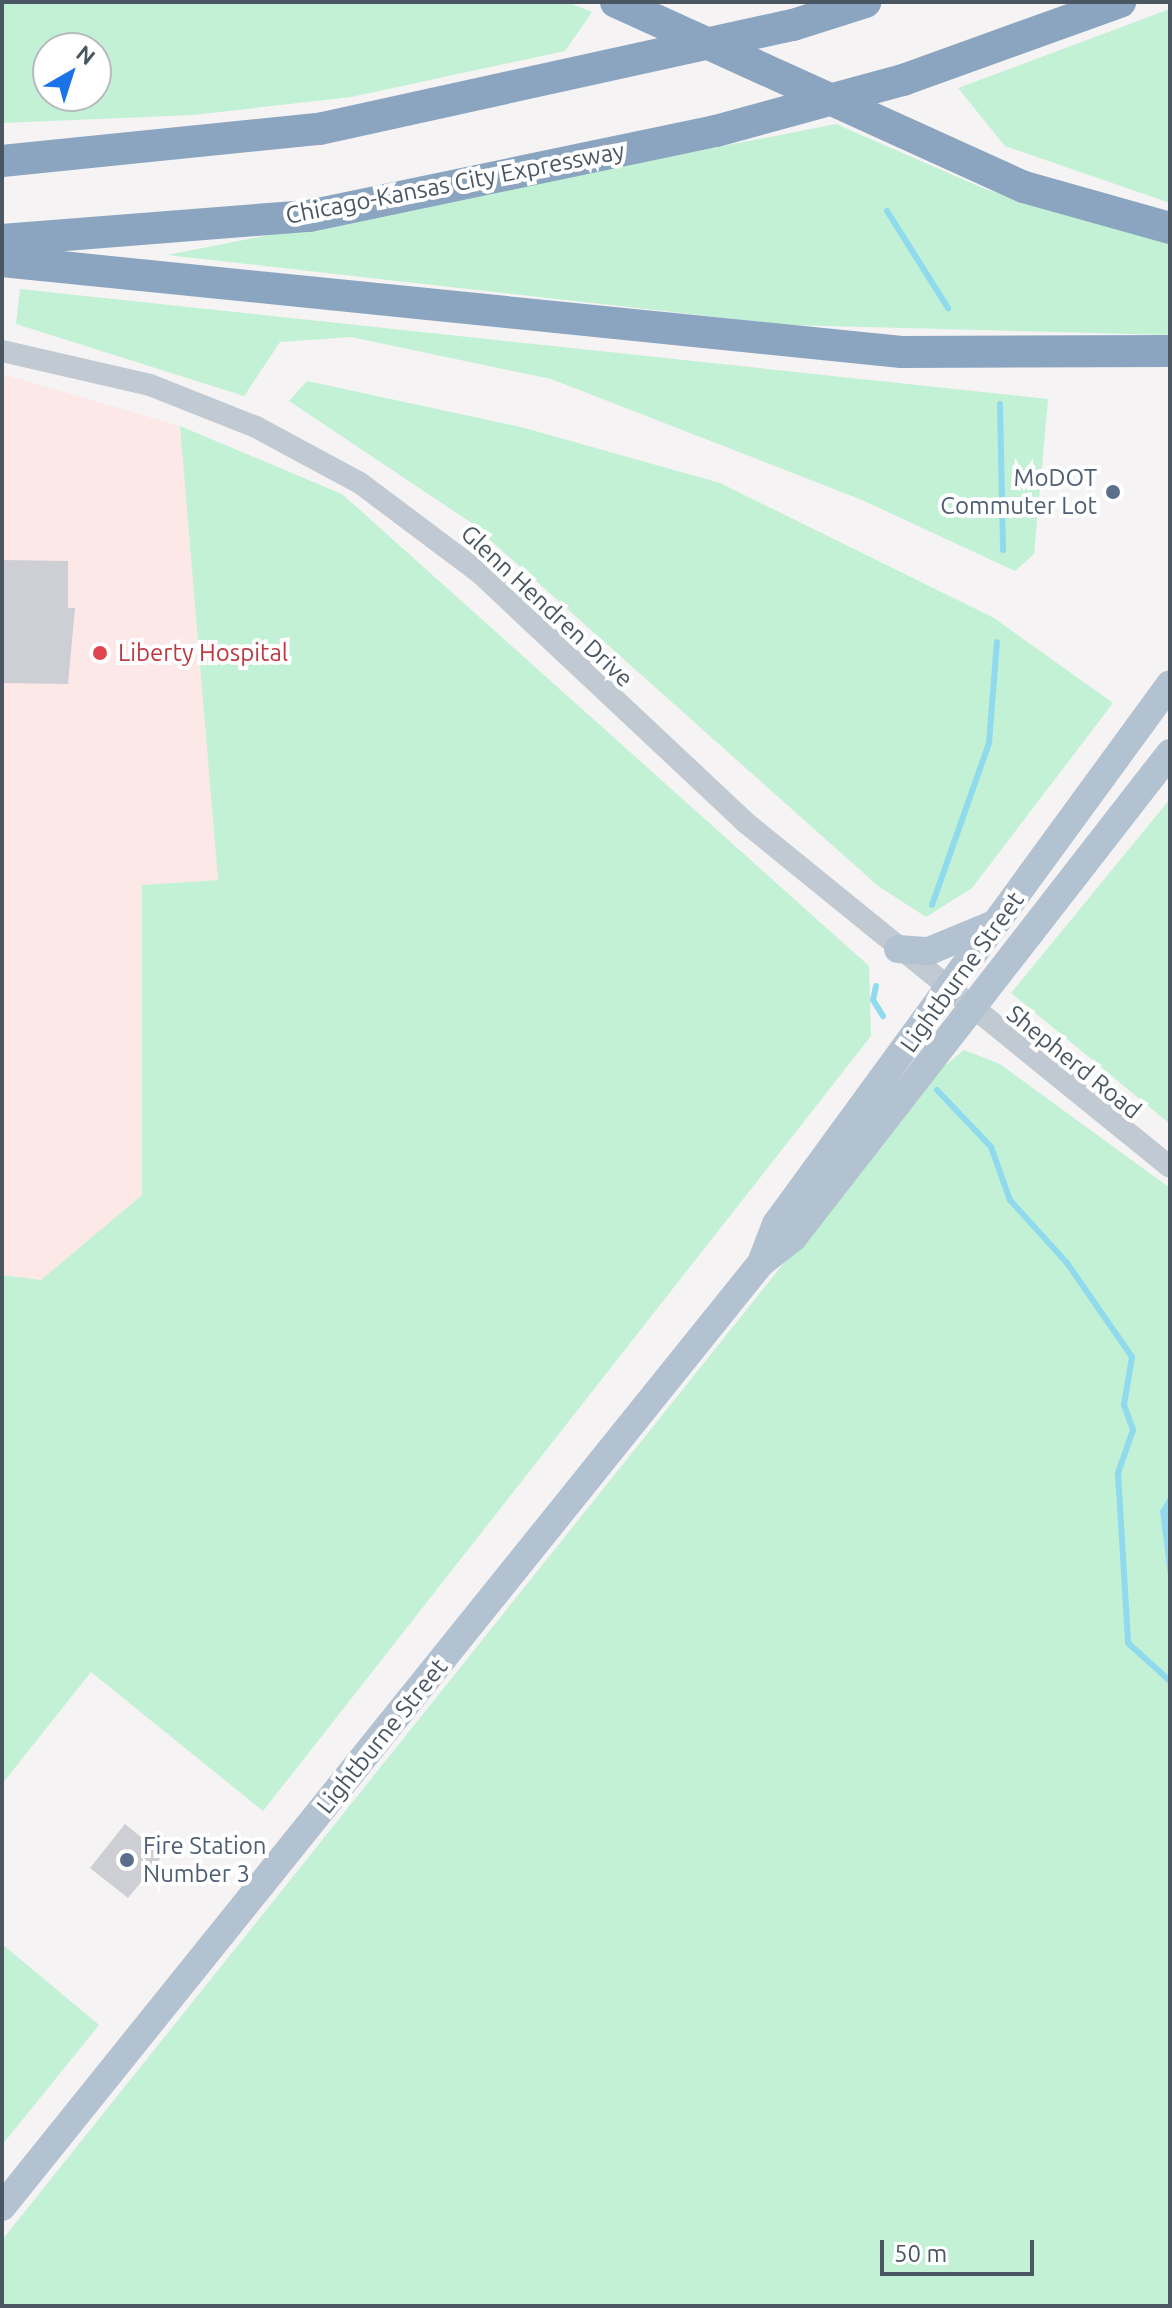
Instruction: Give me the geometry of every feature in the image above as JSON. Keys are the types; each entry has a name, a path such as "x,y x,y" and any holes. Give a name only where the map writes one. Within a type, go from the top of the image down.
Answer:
{"highway":[{"path":"616,2 1024,187 1170,228"},
{"path":"2,161 319,129 793,25 865,2"},
{"name":"Chicago-Kansas City Expressway","path":"2,240 309,216 716,131 903,80 1120,2"},
{"path":"2,261 901,352 1170,351"}],"main road":[{"name":"Lightburne Street","path":"761,1263 776,1224 948,993 1170,684"},
{"name":"Lightburne Street","path":"2,2207 761,1263 793,1238 971,1013 1170,753"},
{"path":"898,949 929,951 999,921"}],"street":[{"name":"Glenn Hendren Drive","path":"2,351 150,385 256,427 360,483 480,573 635,725 948,993"},
{"name":"Shepherd Road","path":"948,993 1170,1167"}],"shaded area":[{"name":"Liberty Hospital","path":"2,374 180,426 218,880 142,885 142,1195 41,1280 2,1275"}],"green space":[{"path":"2,2 567,2 592,12 565,51 351,97 194,115 2,123"},
{"path":"1170,9 1170,203 1005,146 958,88"},
{"path":"836,124 985,189 1170,244 1170,335 788,325 167,255"},
{"path":"20,289 1048,399 1034,554 1015,571 862,500 551,379 351,337 280,342 244,396 16,324"},
{"path":"307,381 521,427 720,483 994,618 1113,703 972,888 926,917 878,886 470,522 289,401"},
{"path":"180,426 342,494 869,966 871,1036 263,1811 91,1672 2,1784 2,1275 41,1280 142,1195 142,885 218,880"},
{"path":"1170,799 1170,1124 1011,993"},
{"path":"964,1050 1000,1064 1170,1188 1170,1494 1160,1511 1170,1593 1170,2306 2,2306 2,2240 936,1073"},
{"path":"2,1944 99,2025 2,2145"}],"water":[{"path":"1170,1494 1170,1593 1160,1511"}],"building":[{"path":"2,560 68,561 68,608 75,608 68,684 2,683"},
{"name":"Fire Station Number 3","path":"125,1824 163,1855 128,1898 90,1868"}],"waterway":[{"path":"887,211 948,308"},
{"path":"1000,404 1003,550"},
{"path":"932,905 989,743 997,642"},
{"path":"876,986 873,1000 883,1016"},
{"path":"937,1090 991,1147 1010,1200 1067,1263 1132,1357 1124,1405 1133,1430 1118,1473 1128,1643 1170,1681"}],"place":[{"name":"MoDOT Commuter Lot","path":"1113,492"},
{"name":"Liberty Hospital","path":"100,653"},
{"name":"Fire Station Number 3","path":"127,1860"}]}
